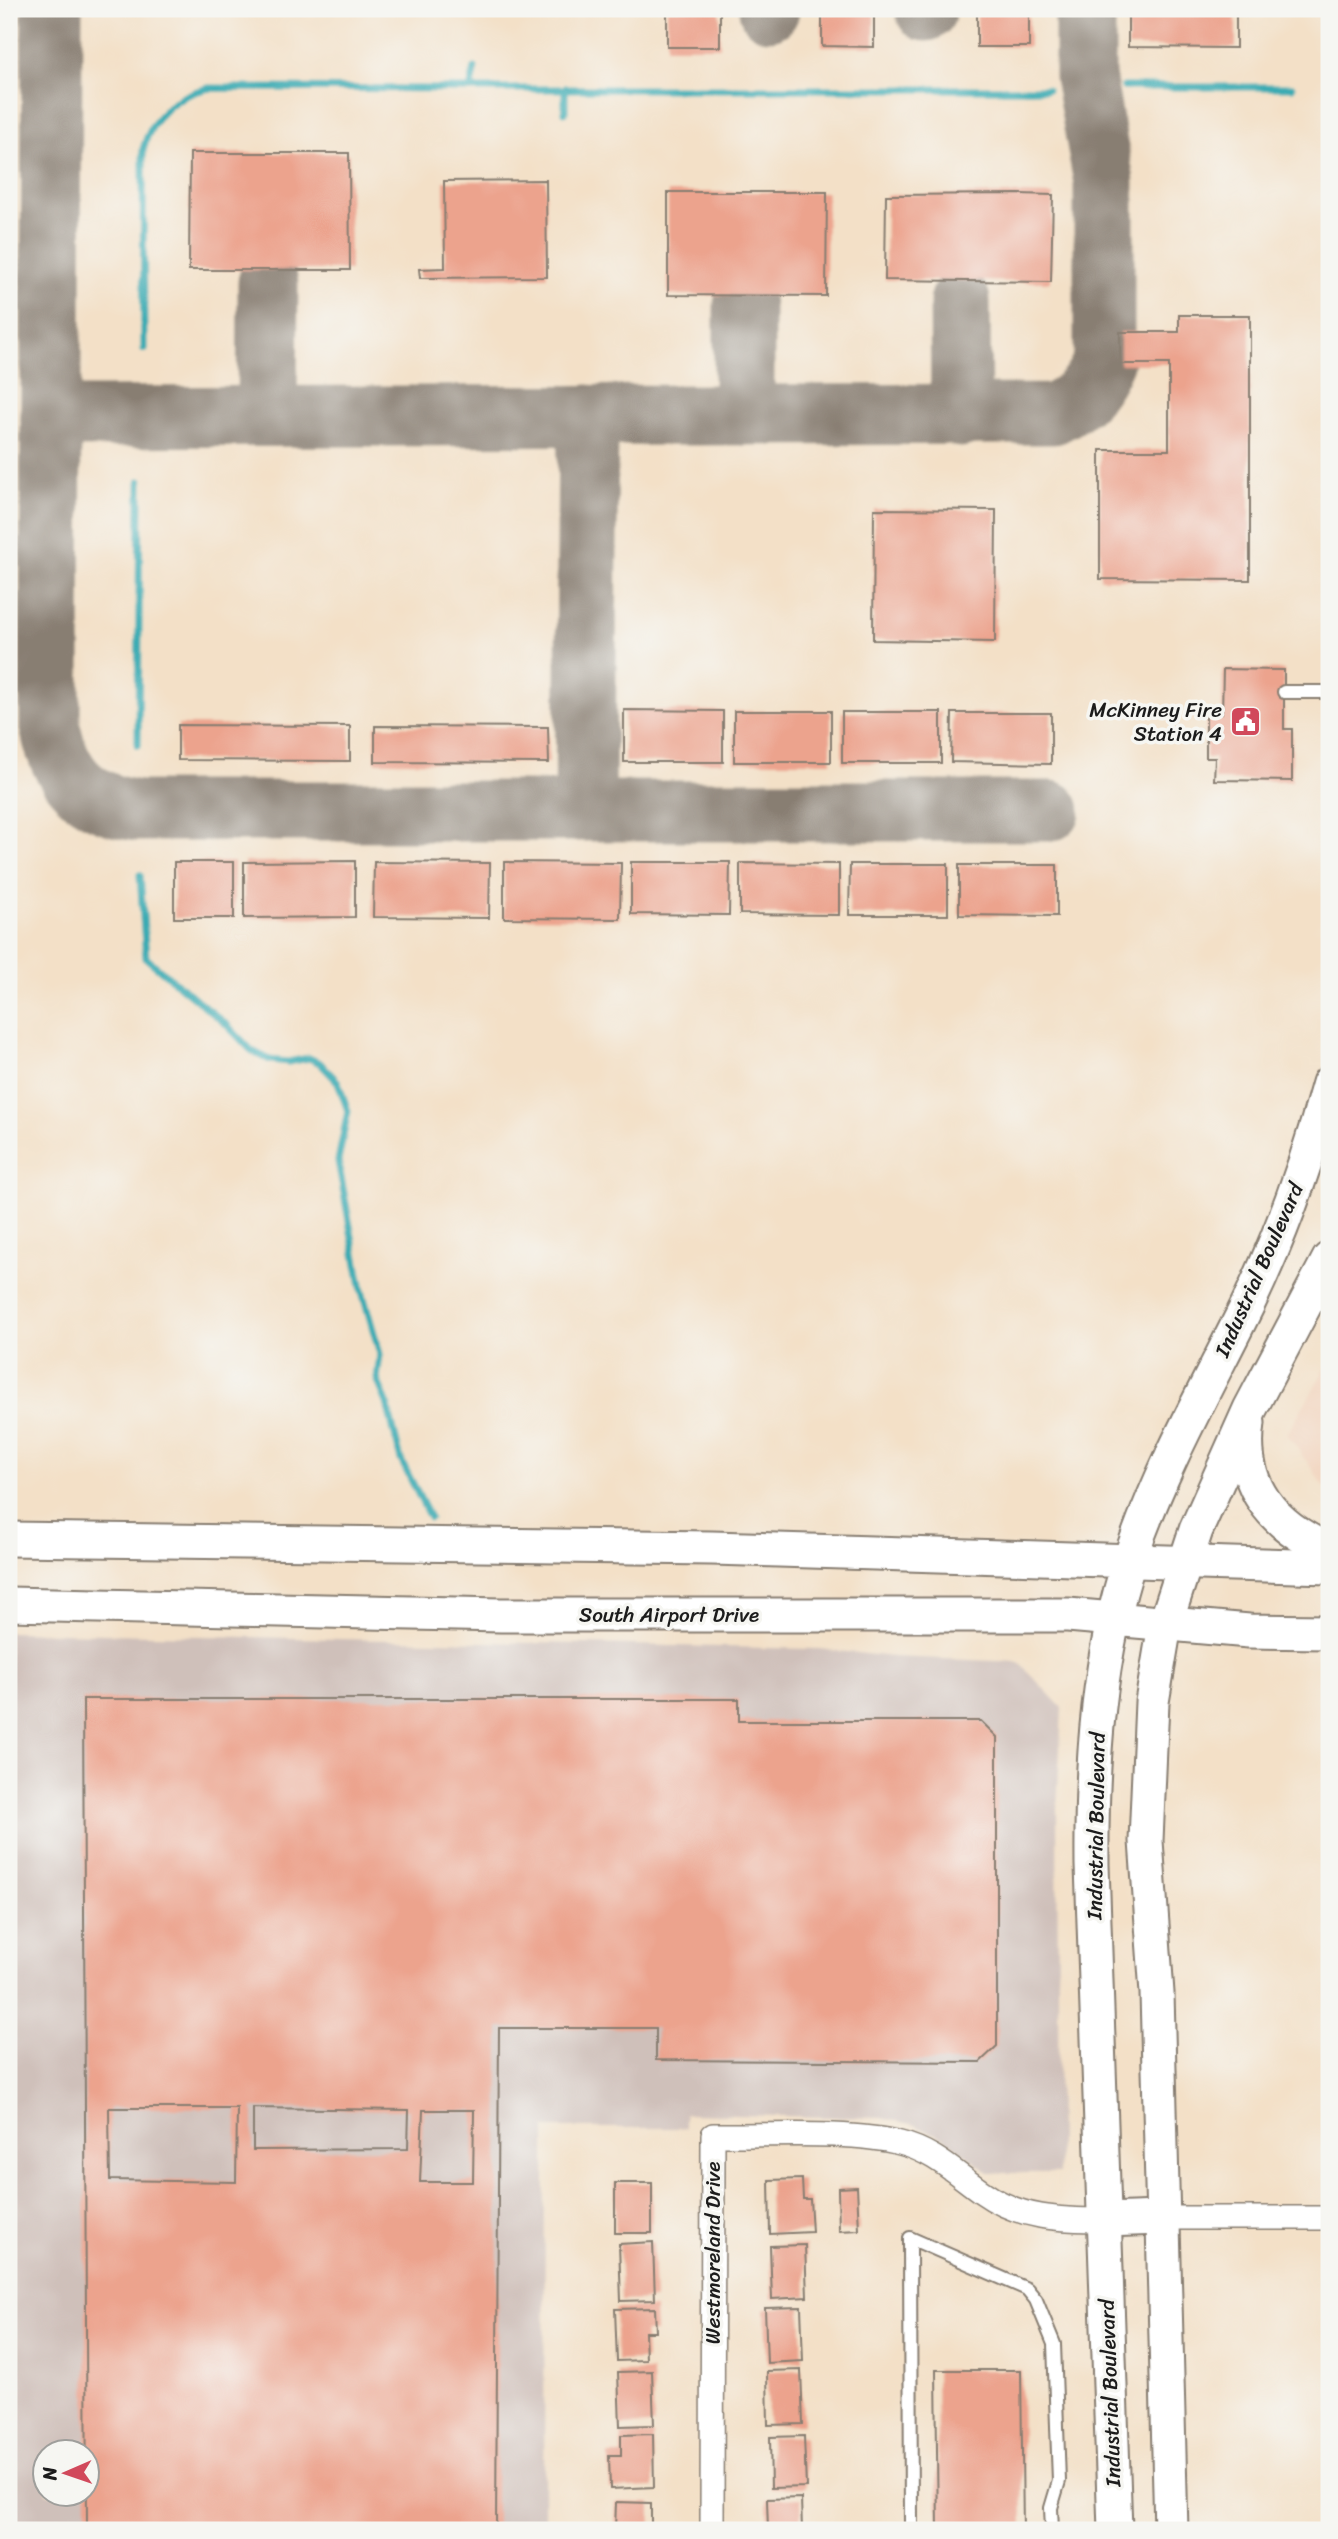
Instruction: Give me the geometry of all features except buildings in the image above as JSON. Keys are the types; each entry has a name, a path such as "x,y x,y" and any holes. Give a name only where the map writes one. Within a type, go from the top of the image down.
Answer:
{"main road":[{"name":"Industrial Boulevard","path":"1115,2530 1092,1796 1095,1736 1114,1621 1130,1559 1176,1442 1247,1307 1285,1220 1329,1083"},
{"path":"1171,2530 1157,1993 1146,1816 1151,1712 1166,1625 1184,1563 1250,1409 1329,1259"},
{"path":"1250,1409 1247,1458 1258,1493 1291,1529 1329,1550"},
{"path":"9,1539 712,1548 1329,1567"},
{"name":"South Airport Drive","path":"9,1604 501,1615 1068,1615 1249,1631 1329,1632"},
{"path":"1105,2220 1161,2218"}],"street":[{"name":"Westmoreland Drive","path":"712,2530 713,2135 862,2138 901,2143 936,2158 990,2197 1029,2215 1046,2219 1105,2220"},
{"path":"1161,2218 1329,2218"}],"lane":[{"path":"1284,692 1329,692"},
{"path":"911,2530 909,2238 1027,2289 1036,2300 1054,2344 1059,2481 1051,2508 1052,2530"}],"shaded area":[{"path":"1329,1362 1329,1493 1287,1434"},
{"path":"9,1632 819,1649 893,1657 1019,1662 1062,1708 1057,1808 1059,2173 989,2173 944,2138 912,2124 881,2118 685,2114 685,2128 545,2128 544,2530 9,2530"}],"waterway":[{"path":"144,349 143,149 152,127 167,109 186,96 209,88 470,89 475,68"},
{"path":"1124,87 1292,87"},
{"path":"565,88 565,112"},
{"path":"470,89 1047,89"},
{"path":"138,745 140,481"},
{"path":"140,875 146,958 226,1024 252,1051 270,1060 288,1062 309,1058 320,1063 338,1082 348,1111 338,1161 362,1291 380,1354 377,1379 387,1403 401,1460 430,1518"}],"taxiway":[{"path":"52,9 50,726 61,761 78,785 90,795 104,802 138,811 1050,811"},
{"path":"51,417 1053,414 1071,404 1084,392 1104,359 1104,182 1085,76 1085,9"},
{"path":"267,415 268,283"},
{"path":"960,301 961,417"},
{"path":"744,305 744,415"},
{"path":"585,809 588,415"}],"place":[{"name":"McKinney Fire Station 4","path":"1245,722"}]}
